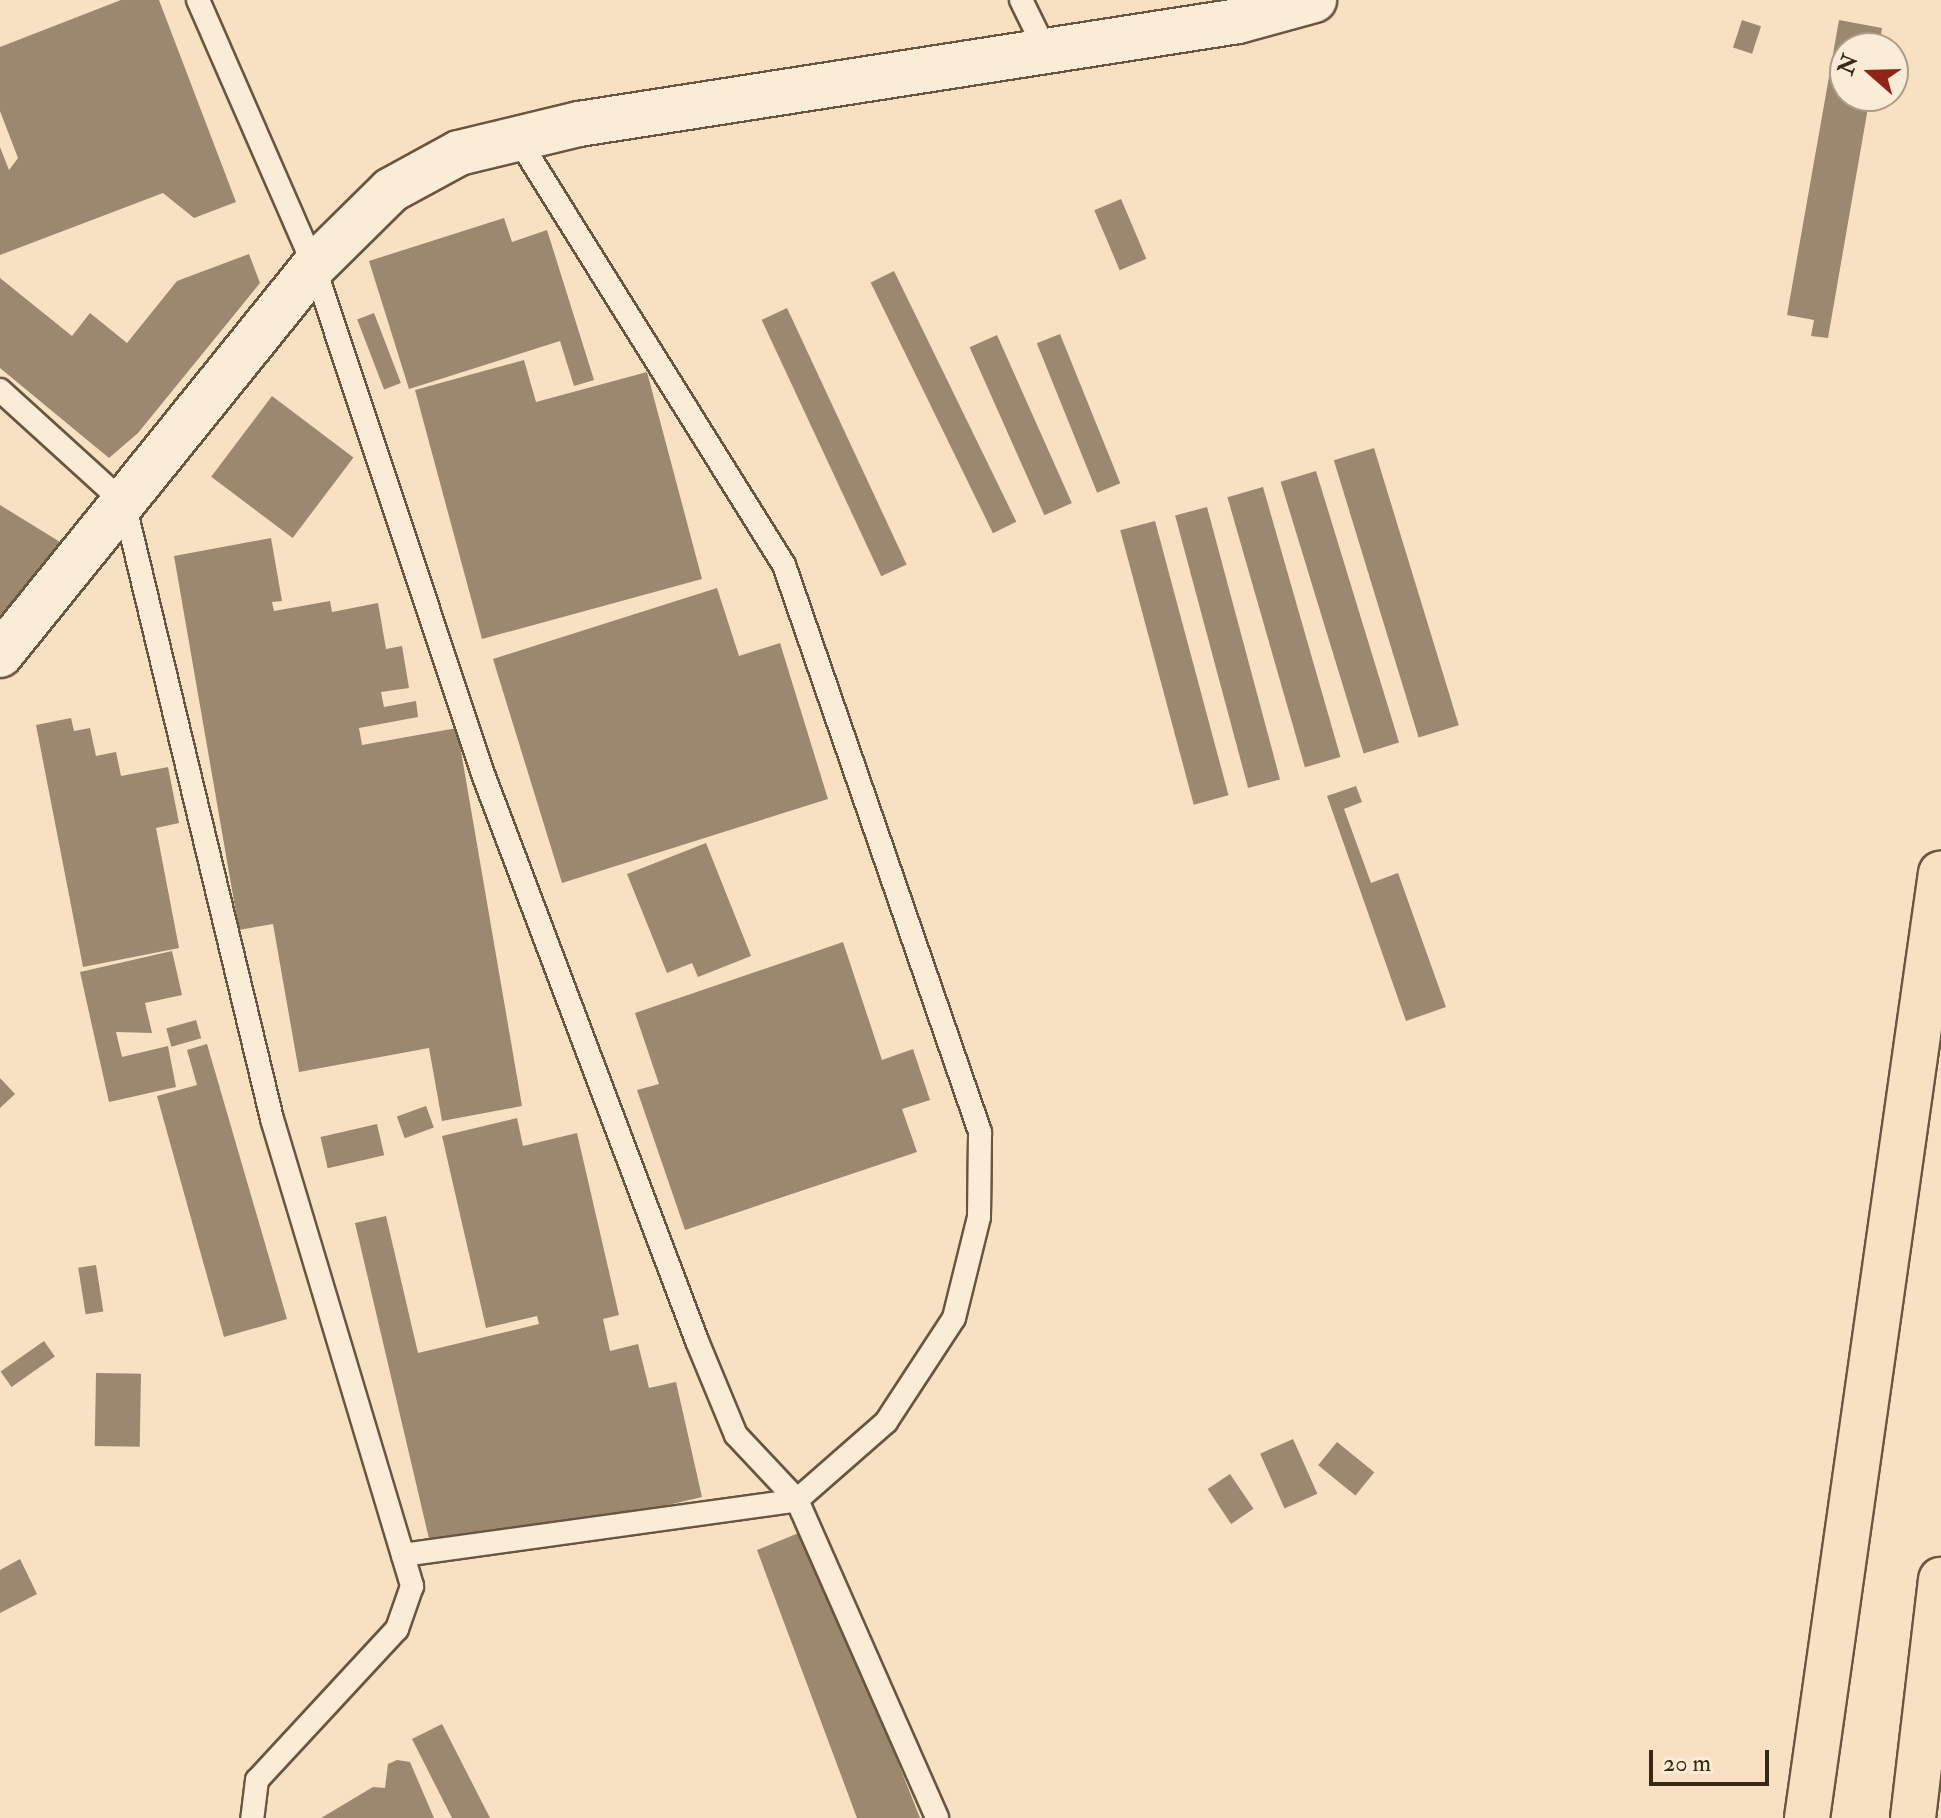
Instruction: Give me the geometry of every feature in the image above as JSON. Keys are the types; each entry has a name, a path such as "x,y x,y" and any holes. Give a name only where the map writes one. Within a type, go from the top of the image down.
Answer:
{"highway":[{"path":"1807,1818 1941,873"},
{"path":"1913,1818 1941,1580"}],"street":[{"path":"0,655 314,266 391,190 459,153 579,124 1238,21 1314,0"}],"lane":[{"path":"198,0 314,266 483,774 697,1341 736,1435 797,1500 937,1818"},
{"path":"1021,0 1046,51"},
{"path":"403,1555 797,1500 886,1422 954,1318 979,1217 980,1132 784,565 518,139"},
{"path":"0,390 124,503 272,1119 412,1586 397,1629 257,1780 252,1818"}],"building":[{"path":"121,0 159,0 236,202 194,218 163,193 0,255 0,147 9,170 18,158 0,111 0,47"},
{"path":"1742,20 1761,26 1752,54 1733,48"},
{"path":"1839,20 1882,28 1881,32 1837,32"},
{"path":"1829,77 1829,112 1867,112 1828,338 1811,336 1814,320 1787,315"},
{"path":"1121,199 1146,259 1120,270 1094,210"},
{"path":"504,218 512,242 547,230 594,380 574,386 560,341 409,389 369,261"},
{"path":"249,254 260,283 138,433 109,458 0,368 0,278 72,336 90,313 127,343 177,281"},
{"path":"894,271 1016,522 993,533 871,282"},
{"path":"787,308 907,564 881,576 762,320"},
{"path":"374,313 401,383 384,389 357,319"},
{"path":"1060,334 1120,483 1097,493 1037,343"},
{"path":"997,335 1072,503 1044,515 970,347"},
{"path":"524,360 536,402 647,372 702,579 482,639 415,390"},
{"path":"272,396 353,457 293,538 211,477"},
{"path":"1374,448 1459,725 1419,738 1334,460"},
{"path":"1316,471 1399,743 1364,753 1281,482"},
{"path":"1263,487 1340,757 1305,767 1227,497"},
{"path":"0,505 65,545 0,628"},
{"path":"1207,507 1280,779 1248,788 1175,516"},
{"path":"1155,521 1229,795 1194,805 1120,530"},
{"path":"271,538 282,601 272,602 274,611 330,601 332,612 378,603 386,649 402,646 409,688 381,692 384,707 416,701 418,717 359,728 362,745 457,728 522,1106 442,1121 429,1048 299,1072 273,924 239,930 174,556"},
{"path":"717,588 739,656 780,643 828,799 562,883 493,659"},
{"path":"71,718 74,731 90,728 96,756 116,752 121,776 168,767 179,823 156,828 179,948 83,967 36,725"},
{"path":"1356,786 1362,802 1344,809 1371,883 1398,873 1446,1007 1406,1021 1327,796"},
{"path":"706,843 751,956 698,977 692,963 667,973 627,874"},
{"path":"843,942 882,1060 913,1049 930,1100 902,1109 917,1152 685,1230 637,1090 659,1084 635,1013"},
{"path":"172,951 182,995 145,1003 152,1033 116,1032 122,1057 168,1046 176,1087 109,1102 80,972"},
{"path":"196,1020 201,1038 171,1047 166,1029"},
{"path":"207,1044 287,1319 224,1337 157,1096 197,1085 187,1050"},
{"path":"0,1078 15,1094 0,1108"},
{"path":"426,1106 434,1128 405,1138 397,1117"},
{"path":"517,1118 523,1146 577,1133 619,1315 603,1319 610,1351 638,1344 649,1388 676,1382 702,1497 434,1560 355,1223 386,1216 418,1353 539,1324 537,1316 486,1328 442,1136"},
{"path":"377,1124 384,1155 328,1168 320,1137"},
{"path":"96,1265 103,1311 86,1314 78,1268"},
{"path":"44,1341 55,1357 11,1387 1,1371"},
{"path":"96,1373 141,1374 140,1447 95,1446"},
{"path":"1293,1439 1317,1494 1285,1508 1260,1454"},
{"path":"1337,1442 1374,1472 1355,1496 1318,1465"},
{"path":"1230,1474 1253,1509 1231,1524 1208,1489"},
{"path":"806,1530 920,1818 857,1818 757,1550"},
{"path":"20,1559 37,1594 0,1613 0,1570"},
{"path":"442,1724 490,1818 452,1818 412,1739"},
{"path":"397,1760 410,1762 434,1818 321,1818 373,1787 385,1788 388,1764"}]}
